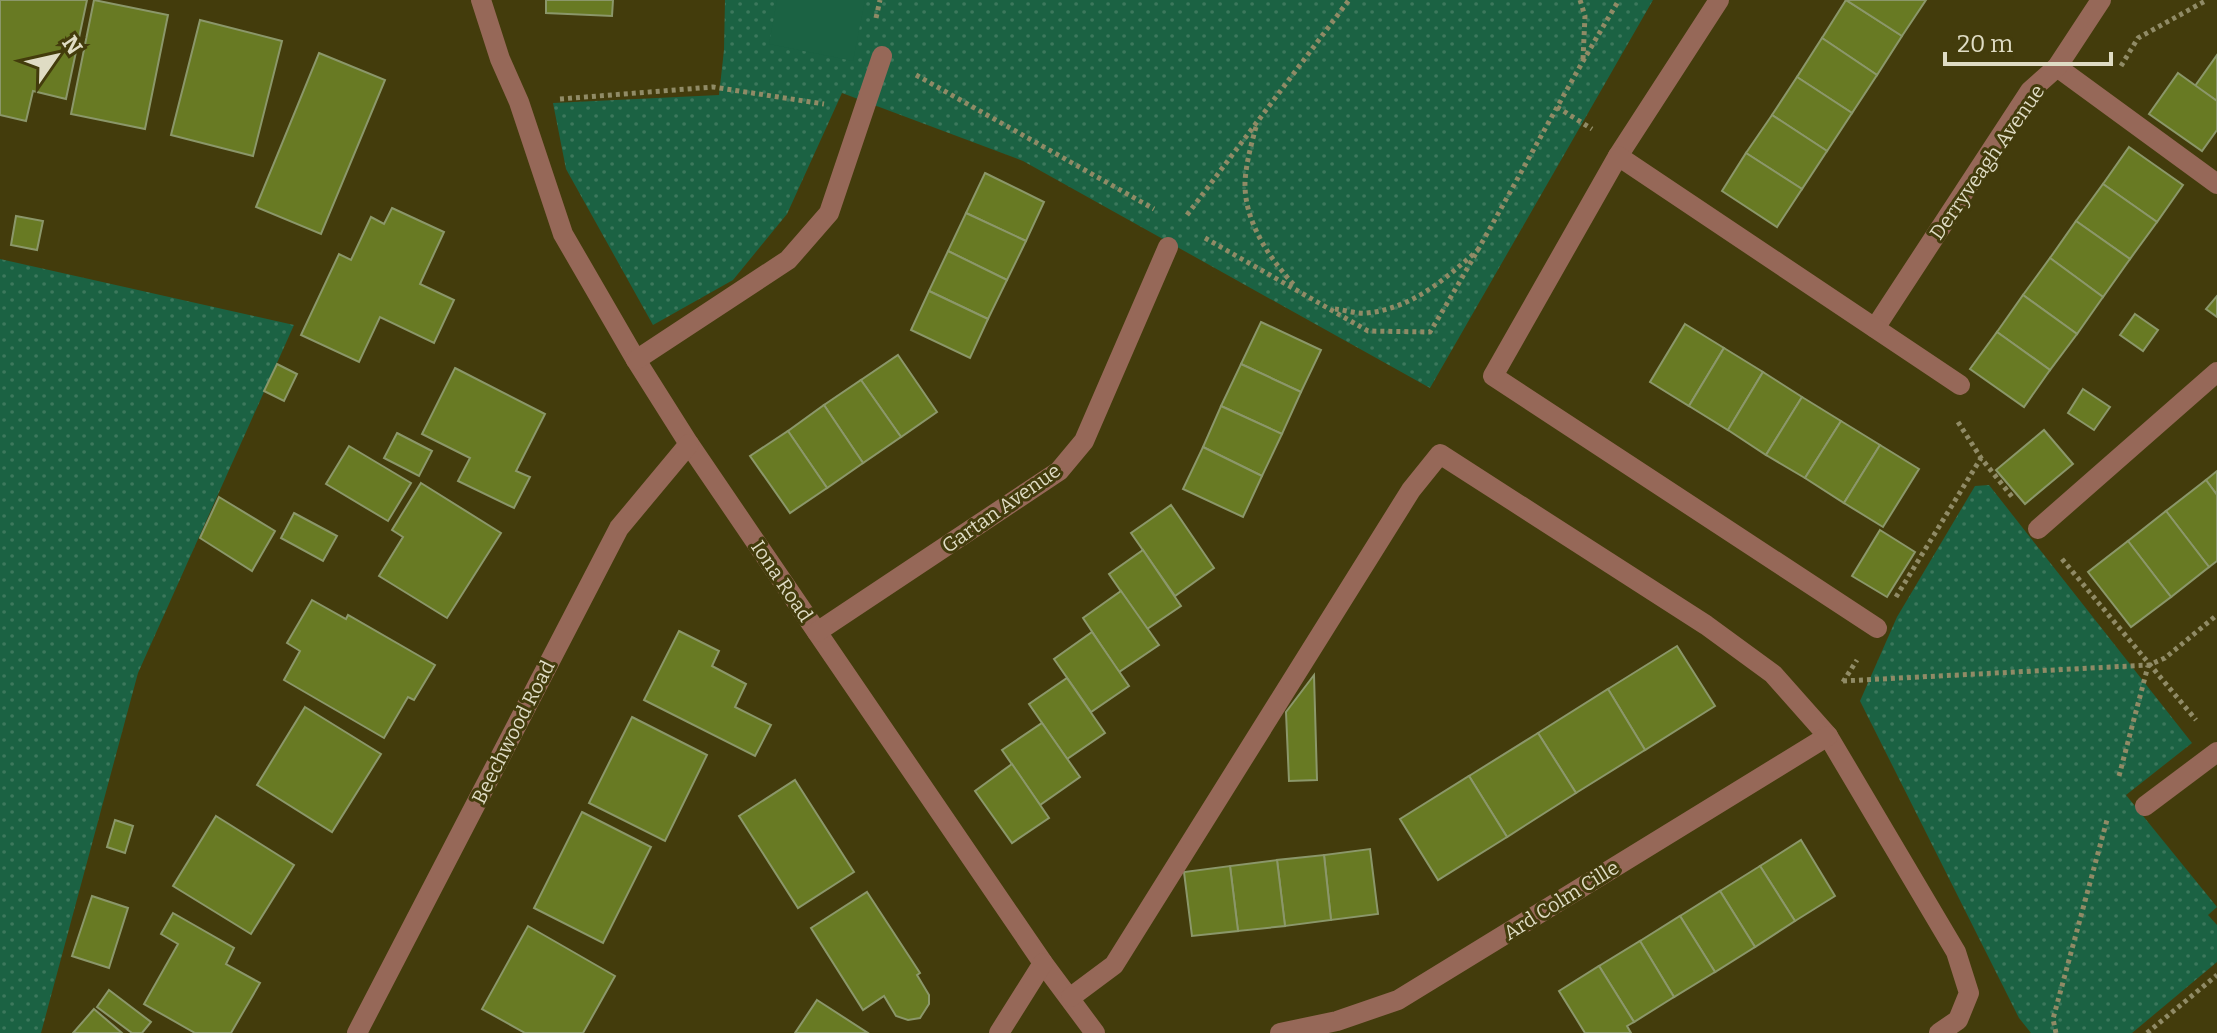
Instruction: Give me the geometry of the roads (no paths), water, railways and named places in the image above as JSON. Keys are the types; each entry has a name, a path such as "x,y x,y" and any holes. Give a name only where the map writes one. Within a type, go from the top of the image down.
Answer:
{"street":[{"name":"Iona Road","path":"481,0 563,234 636,360 689,444 817,632 1043,963 1095,1033"},
{"path":"1719,0 1618,156 1493,376 1877,628"},
{"name":"Derryveagh Avenue","path":"1875,328 2030,91 2057,67 2101,0"},
{"path":"636,360 788,260 829,213 882,56"},
{"path":"2057,67 2217,184"},
{"path":"1618,156 1960,385"},
{"name":"Gartan Avenue","path":"817,632 1059,471 1084,441 1168,247"},
{"path":"2038,529 2214,381"},
{"name":"Beechwood Road","path":"357,1033 619,528 689,444"},
{"path":"1071,997 1114,965 1411,490 1440,454 1706,625 1773,674 1828,736 1956,952 1969,993 1958,1020 1939,1033"},
{"name":"Ard Colm Cille","path":"1280,1033 1341,1027 1398,1000 1828,736"},
{"path":"2145,806 2217,752"},
{"path":"999,1033 1043,963"}]}
